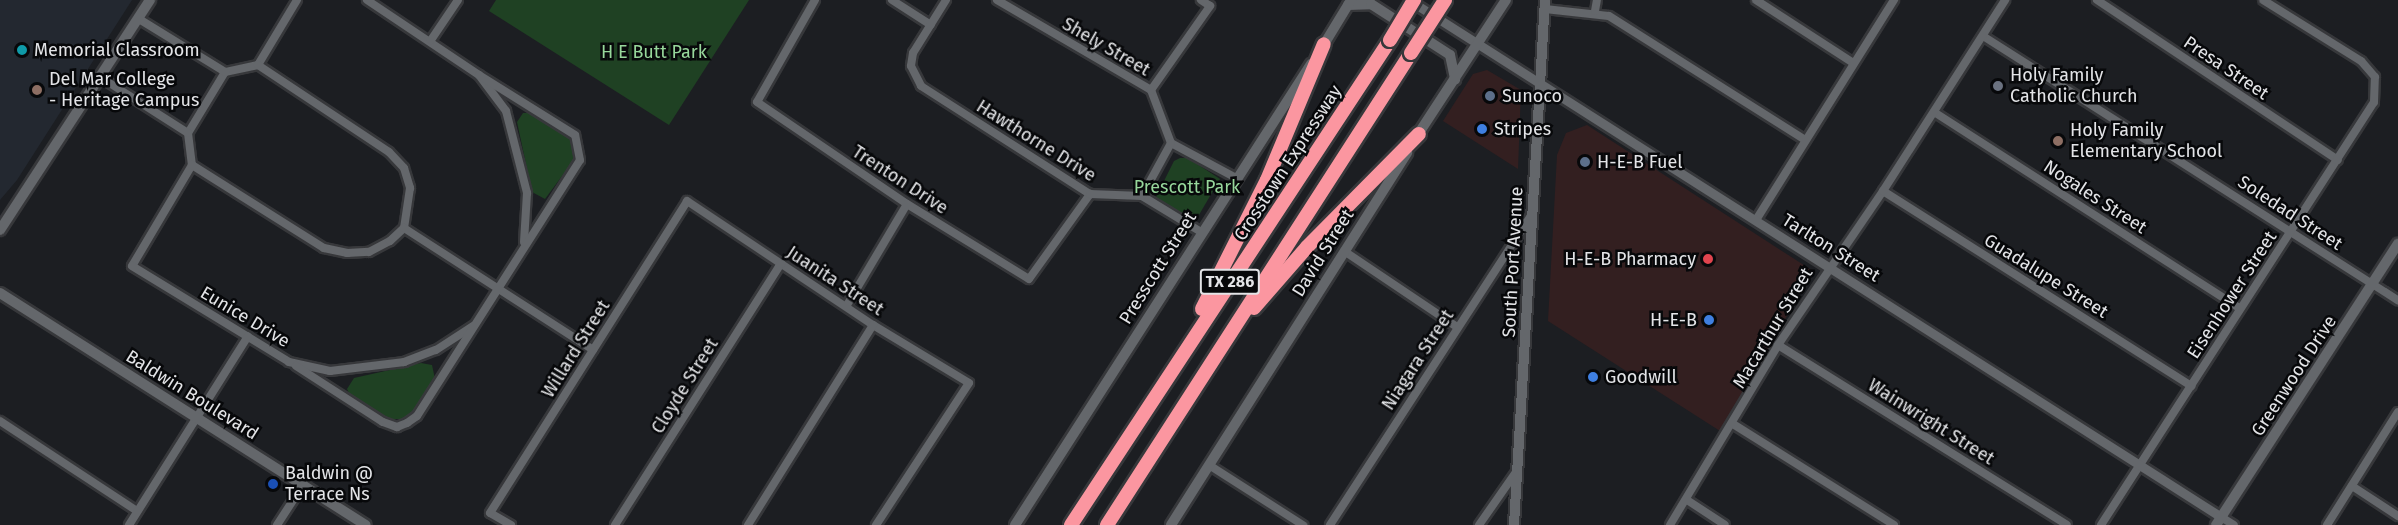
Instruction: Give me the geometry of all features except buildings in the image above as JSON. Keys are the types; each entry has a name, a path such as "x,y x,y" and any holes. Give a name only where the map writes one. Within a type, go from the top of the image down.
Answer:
{"highway":[{"name":"Crosstown Expressway","path":"1071,525 1414,0"},
{"name":"TX 286","path":"1107,525 1445,0"},
{"path":"1173,367 1267,180 1324,44"},
{"path":"1221,346 1307,247 1419,134"},
{"path":"1065,525 1082,506"}],"main road":[{"path":"0,230 150,0"},
{"name":"David Street","path":"1171,525 1506,0"},
{"path":"1350,2 1371,4 1450,55 1455,79"},
{"name":"Presscott Street","path":"1015,525 1350,2"},
{"name":"South Port Avenue","path":"1514,525 1545,4"},
{"name":"Greenwood Drive","path":"2219,521 2398,244"},
{"name":"Baldwin Boulevard","path":"0,293 366,525"}],"street":[{"path":"258,65 297,0"},
{"path":"368,0 431,40 479,75 506,111 520,153 527,193 524,245"},
{"path":"431,40 458,0"},
{"name":"Trenton Drive","path":"815,0 757,102 907,204 1029,279 1090,194"},
{"path":"892,0 931,25 946,0"},
{"name":"Shely Street","path":"997,0 1150,90 1172,142"},
{"path":"1150,90 1210,6 1201,0"},
{"name":"Tarlton Street","path":"1409,0 2140,464 2219,521 2234,525"},
{"path":"1595,11 1598,0"},
{"path":"1756,0 1852,62"},
{"path":"1756,220 1852,62 1894,0"},
{"name":"Macarthur Street","path":"1670,525 1828,266 1883,191 2005,0"},
{"name":"Presa Street","path":"2097,0 2338,160"},
{"name":"Eisenhower Street","path":"2101,525 2374,102 2375,77 2361,61 2263,0"},
{"path":"1545,4 1595,11 1624,24 1805,140"},
{"path":"139,19 225,72 258,65 389,152 404,168 410,188 404,228 390,241 369,252 347,254 324,248 192,165 188,133 225,72"},
{"name":"Hawthorne Drive","path":"931,25 913,53 911,66 921,86 1090,194 1142,196 1201,232"},
{"name":"Soledad Street","path":"1983,36 2398,300"},
{"name":"Eunice Drive","path":"192,165 132,266 289,362 330,370 404,362 436,350 473,326 580,160 580,147 575,135 479,75"},
{"path":"100,77 188,133"},
{"name":"Nogales Street","path":"1934,112 2239,308"},
{"path":"1142,196 1172,142 1236,178"},
{"name":"Guadalupe Street","path":"1883,191 2192,386"},
{"name":"Juanita Street","path":"687,201 847,305 873,325 969,382 876,525"},
{"name":"Willard Street","path":"511,525 490,513 687,201"},
{"path":"847,305 907,204"},
{"name":"Niagara Street","path":"1330,525 1532,214"},
{"path":"404,228 500,287 593,350"},
{"path":"1344,251 1457,327"},
{"name":"Cloyde Street","path":"615,525 781,263"},
{"path":"748,525 873,325"},
{"path":"289,362 397,427 417,416 473,326"},
{"path":"129,525 198,419 248,336"},
{"name":"Wainwright Street","path":"1778,345 2067,525"},
{"path":"2327,525 2398,412"},
{"path":"0,421 138,512"},
{"path":"1733,424 1894,525"},
{"path":"1209,465 1302,525"},
{"path":"1479,525 1518,471"},
{"path":"278,525 303,485"},
{"path":"2352,486 2398,516"},
{"path":"1687,500 1725,525"}],"shaded area":[{"name":"Del Mar College - Heritage Campus","path":"0,0 132,0 17,180 0,200"},
{"path":"1487,70 1521,90 1518,169 1443,121 1473,74"},
{"path":"1587,125 1813,271 1720,431 1548,321 1557,155 1566,133"}],"green space":[{"name":"H E Butt Park","path":"496,0 749,0 669,125 489,11"},
{"path":"523,113 534,113 568,135 575,150 574,160 545,199 532,192 517,122"},
{"name":"Prescott Park","path":"1188,158 1220,179 1196,220 1191,223 1156,197 1174,161"},
{"path":"421,363 432,365 435,379 411,415 403,419 387,419 350,395 347,389 354,378"}],"place":[{"name":"Memorial Classroom","path":"22,50"},
{"name":"Holy Family Catholic Church","path":"1998,86"},
{"name":"Del Mar College - Heritage Campus","path":"37,90"},
{"name":"Sunoco","path":"1490,96"},
{"name":"Stripes","path":"1482,129"},
{"name":"Holy Family Elementary School","path":"2058,141"},
{"name":"H-E-B Fuel","path":"1585,162"},
{"name":"H-E-B Pharmacy","path":"1708,259"},
{"name":"H-E-B","path":"1709,320"},
{"name":"Goodwill","path":"1593,377"},
{"name":"Baldwin @ Terrace Ns","path":"273,484"}]}
